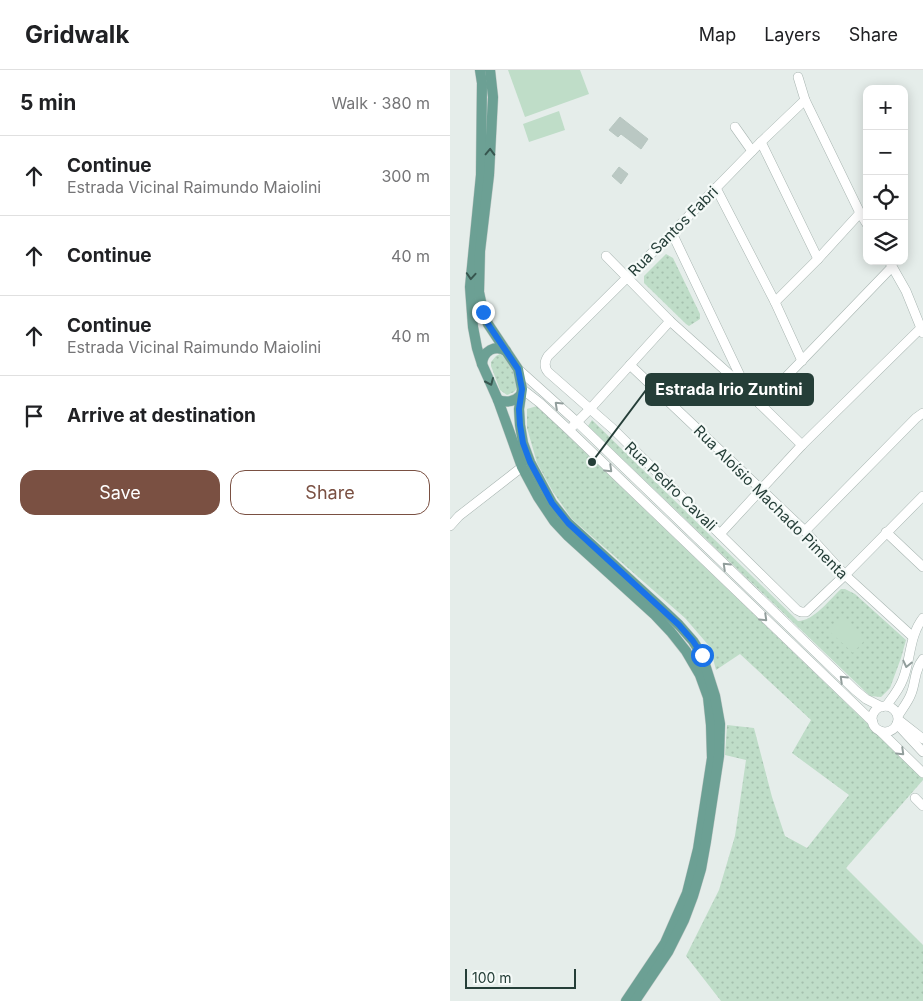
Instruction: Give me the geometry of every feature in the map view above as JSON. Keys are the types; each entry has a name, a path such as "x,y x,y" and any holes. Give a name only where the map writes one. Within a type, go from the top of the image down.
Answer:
{"main road":[{"path":"480,70 482,83 481,175 470,287 473,327 482,364 498,400 522,467 538,497 568,536 655,615 671,632 686,651 700,675 708,697 712,758 698,849 687,894 665,942 626,1001"},
{"path":"490,70 493,97 490,165 480,251 479,292 483,312 488,324 518,369 521,392 520,425 523,443 530,462 552,503 568,523 660,607 693,641 702,655 720,724 719,756 706,841 701,869 693,896 684,920 668,952 635,1001"},
{"path":"482,364 484,354 488,351 497,348 506,351"},
{"path":"498,400 513,401 521,392"}],"street":[{"path":"798,77 805,100 864,220"},
{"name":"Rua Santos Fabri","path":"545,365 548,356 805,100"},
{"path":"735,127 752,151"},
{"path":"761,142 818,259"},
{"path":"716,188 775,302 802,361"},
{"path":"775,302 860,214"},
{"path":"672,233 747,390"},
{"path":"606,256 670,321 747,390 802,445"},
{"path":"760,404 890,265"},
{"path":"720,534 802,445 922,331 906,292 892,265"},
{"path":"569,430 670,321"},
{"name":"Rua Pedro Cavali","path":"545,365 548,372 613,429 797,610 806,612 844,575"},
{"name":"Rua Aloísio Machado Pimenta","path":"630,365 805,531 844,575 913,637"},
{"path":"518,369 577,422 855,690 866,699 893,709 898,720 923,752"},
{"path":"521,392 540,403 569,430 873,722 923,773"},
{"path":"805,531 916,418 923,414"},
{"path":"450,526 459,516 522,467"},
{"path":"844,575 923,496"},
{"path":"886,532 923,567"},
{"path":"873,722 876,711 884,707 900,688 913,637 923,618"},
{"path":"880,730 888,732 895,728 911,694 915,675 923,659"},
{"path":"898,720 922,735"},
{"path":"915,798 923,806"}],"green space":[{"path":"508,70 580,70 589,94 525,117"},
{"path":"559,111 565,130 529,142 523,124"},
{"path":"666,254 673,258 700,314 700,319 689,326 644,283 644,276"},
{"path":"500,354 510,365 517,382 515,391 507,395 500,390 491,366 491,362"},
{"path":"537,406 923,777 923,780 846,868 923,945 923,1001 721,1001 686,956 719,890 735,836 746,760 725,755 727,725 754,728 772,797 785,836 807,848 849,795 792,753 811,720 740,654 716,670 710,647 685,618 572,519 553,492 537,463 527,428 527,409"},
{"path":"592,420 798,621 816,614 841,589 855,594 906,640 890,688 881,697 870,696 588,426"},
{"path":"842,617 865,640 853,653 829,631"}],"building":[{"path":"620,117 648,139 641,149 621,134 618,137 609,130"},
{"path":"619,167 628,174 621,184 612,176"}],"place":[{"name":"Estrada Irio Zuntini","path":"592,462"}],"route":[{"path":"483,312 488,324 518,369 522,389 519,409 523,443 530,462 552,503 568,523 679,625 702,655"}]}
